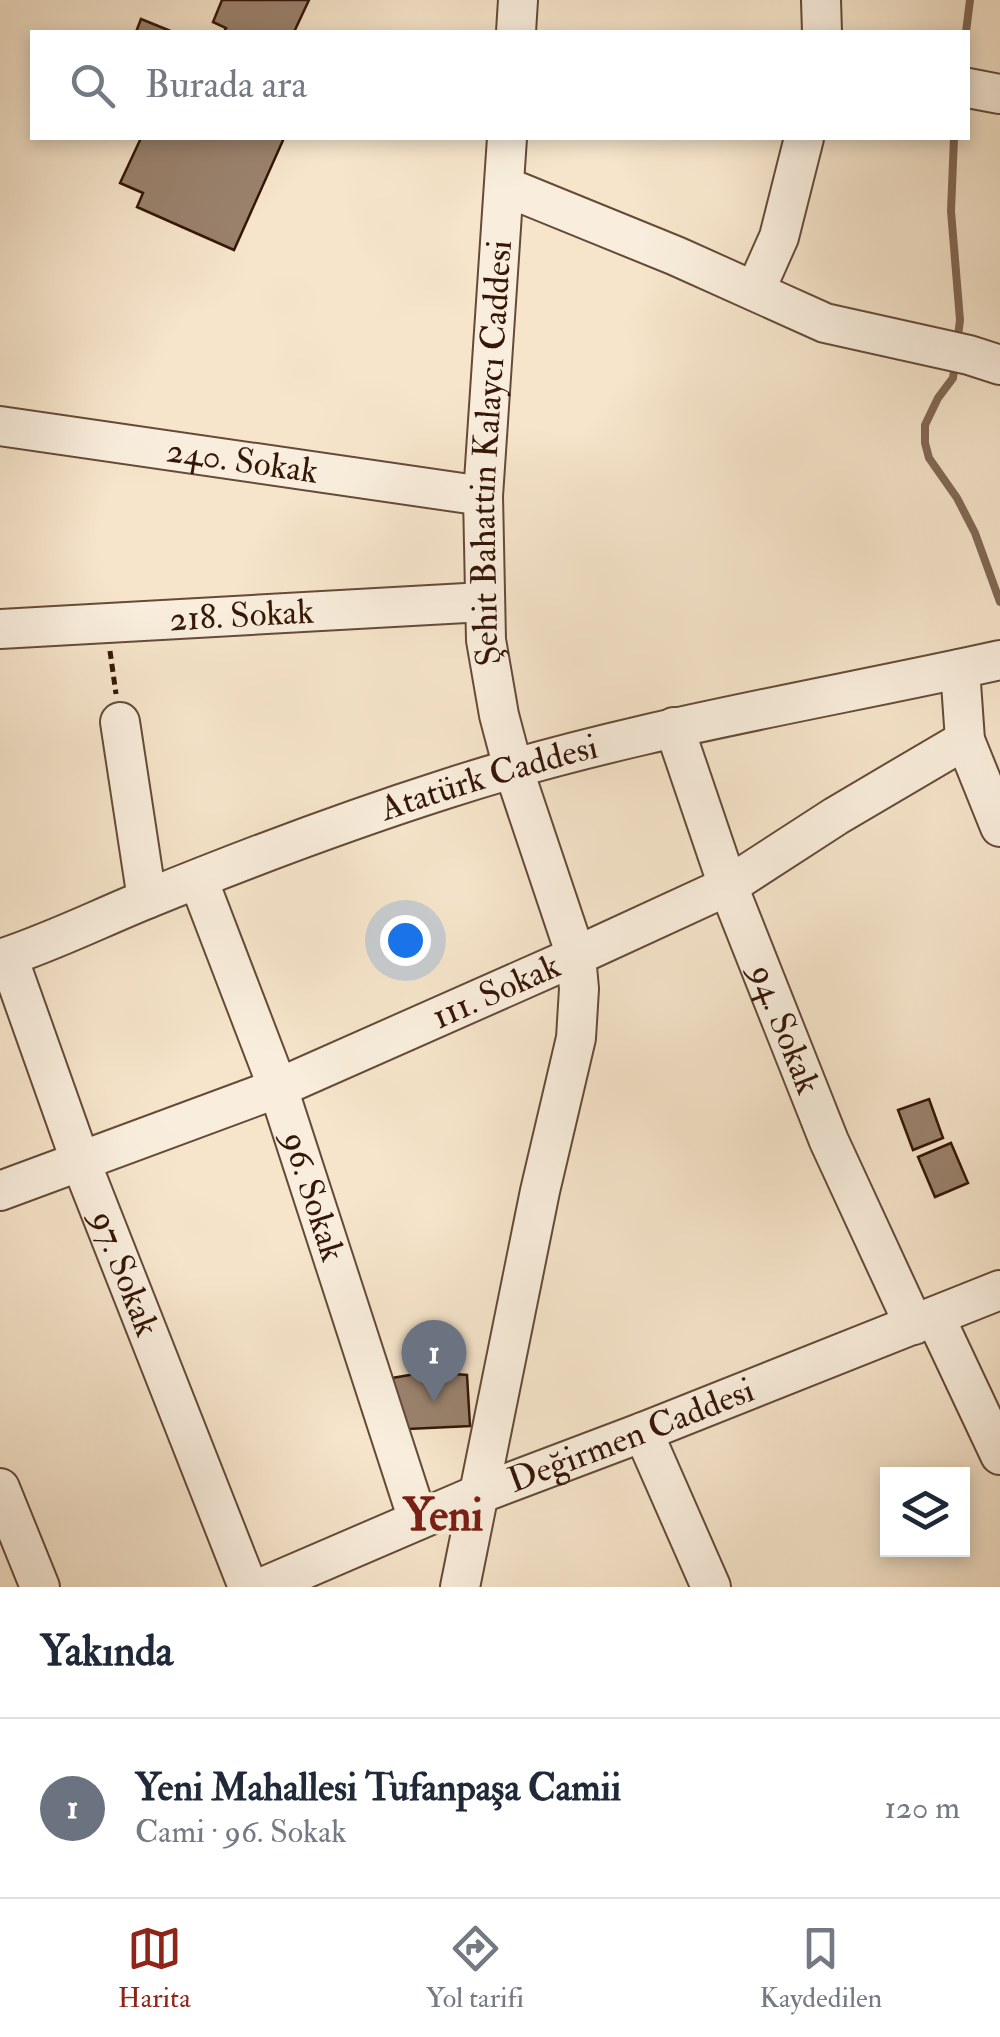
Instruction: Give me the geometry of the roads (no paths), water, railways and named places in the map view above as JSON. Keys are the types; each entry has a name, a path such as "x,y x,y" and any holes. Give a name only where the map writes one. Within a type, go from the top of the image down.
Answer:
{"street":[{"path":"516,30 518,0"},
{"path":"821,0 822,30"},
{"name":"Şehit Bahattin Kalaycı Caddesi","path":"460,1587 540,1190 576,1038 580,990 576,956 512,768 491,675 484,602 482,496 508,140"},
{"path":"754,291 780,237 804,140"},
{"path":"504,186 825,322 1000,364"},
{"name":"240. Sokak","path":"0,426 482,496"},
{"name":"218. Sokak","path":"0,629 484,602"},
{"name":"Atatürk Caddesi","path":"3,960 198,879 398,805 512,768 674,728 1000,660"},
{"path":"960,669 965,740 1000,827"},
{"path":"120,722 147,899"},
{"name":"94. Sokak","path":"674,728 728,886 829,1140 1000,1455"},
{"name":"111. Sokak","path":"0,1190 278,1088 728,886 965,740"},
{"name":"96. Sokak","path":"198,879 278,1088 418,1520"},
{"name":"97. Sokak","path":"3,960 248,1587"},
{"name":"Değirmen Caddesi","path":"263,1587 479,1494 1000,1290"},
{"path":"643,1432 711,1587"},
{"path":"0,1488 40,1587"}],"waterway":[{"path":"966,30 970,0"},
{"path":"954,140 951,211 960,320 957,344"},
{"path":"955,363 953,378 925,425 925,443 929,458 975,533 1000,602"}],"place":[{"name":"Yeni Mahallesi Tufanpaşa Camii","path":"434,1402"}],"district":[{"name":"Yeni","path":"443,1516"}]}
